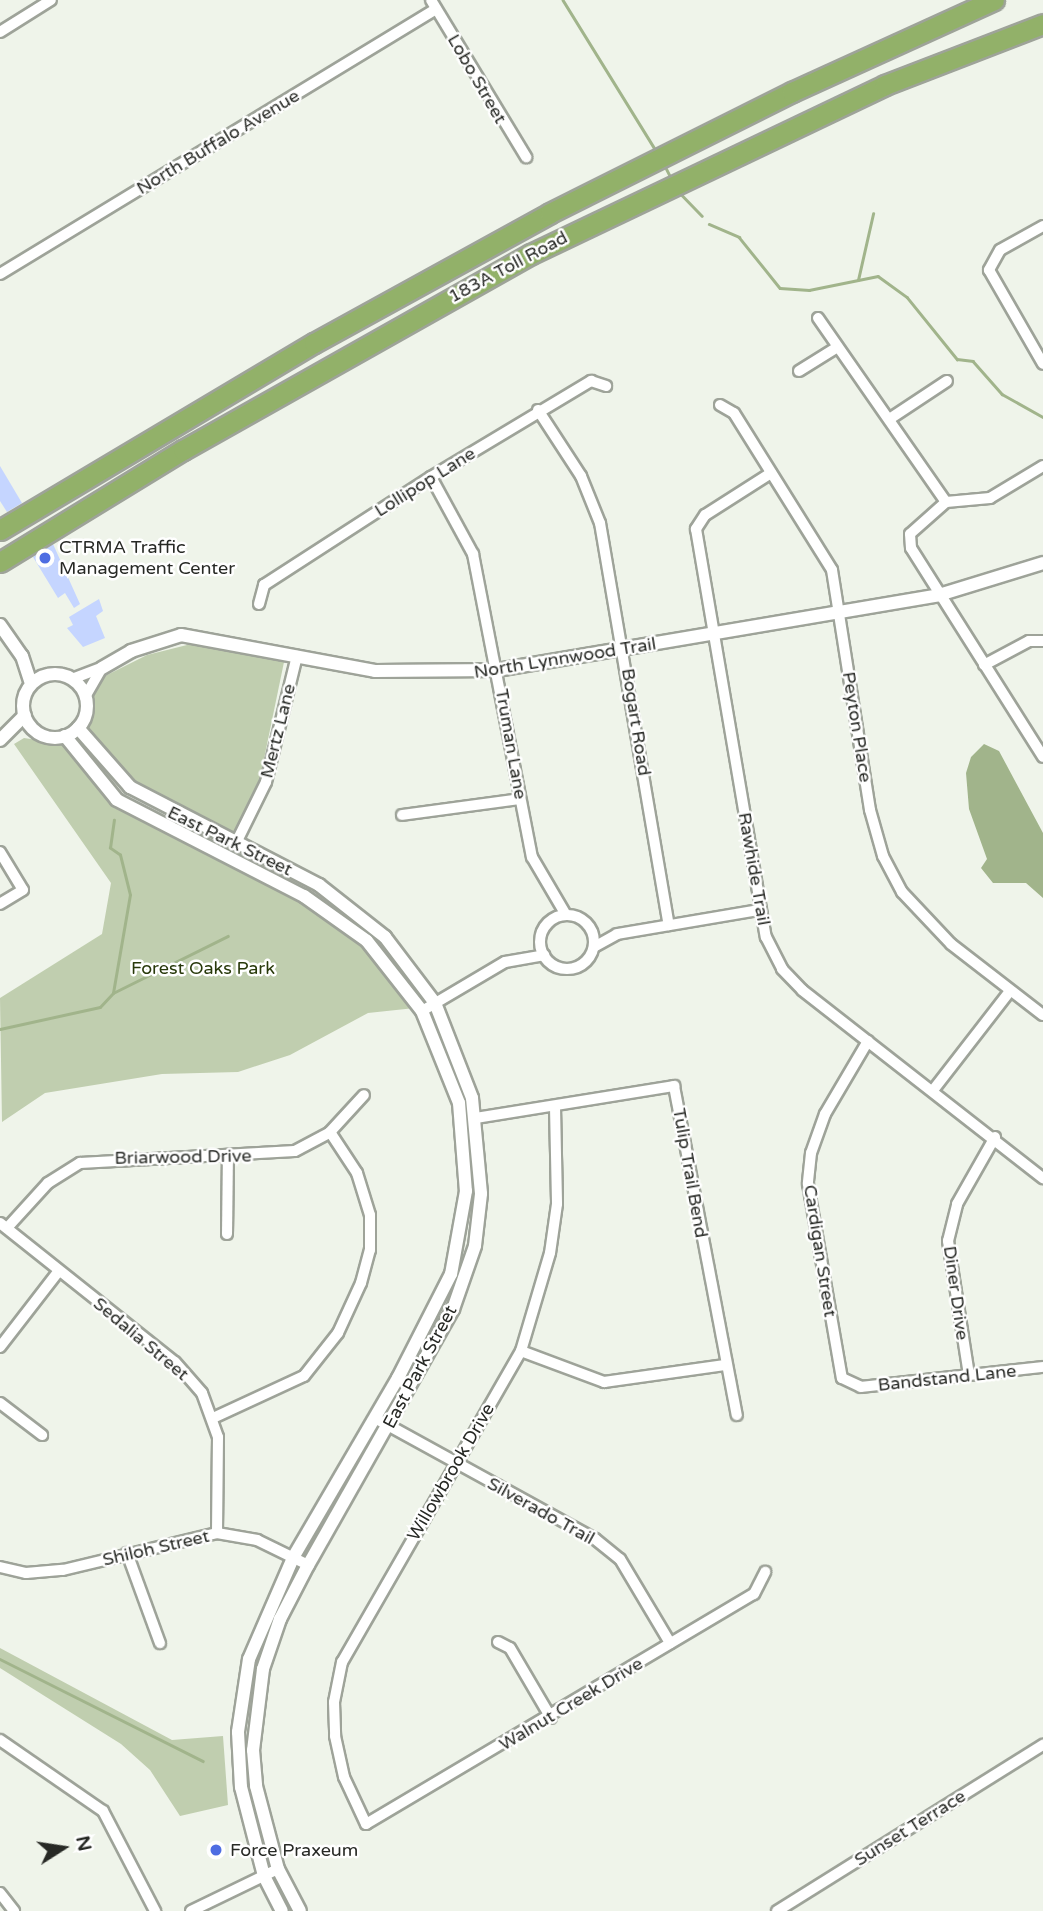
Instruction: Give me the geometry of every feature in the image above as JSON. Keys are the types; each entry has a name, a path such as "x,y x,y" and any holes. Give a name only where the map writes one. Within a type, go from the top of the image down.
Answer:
{"highway":[{"name":"183A Toll Road","path":"0,530 437,274 690,141 994,0"},
{"name":"183A Toll Road","path":"0,562 451,297 702,169 885,85 1043,24"}],"street":[{"path":"0,32 51,0"},
{"name":"Lobo Street","path":"433,5 526,157"},
{"name":"North Buffalo Avenue","path":"0,274 433,5"},
{"path":"1042,228 1000,250 989,270 1043,364"},
{"path":"818,318 836,348 891,418 947,502"},
{"path":"799,371 836,348"},
{"name":"Lollipop Lane","path":"259,604 264,585 431,477 538,410 591,381 606,386"},
{"path":"891,418 947,381"},
{"name":"Peyton Place","path":"720,405 734,413 824,550 840,612 870,810 883,856 923,919 1043,1015"},
{"name":"Bogart Road","path":"538,410 592,498 624,649 669,925"},
{"path":"1043,466 990,498 947,502 910,534 911,548 939,595 1043,757"},
{"name":"Rawhide Trail","path":"771,473 705,515 696,529 759,910 782,969 868,1041 934,1089 1043,1178"},
{"name":"Truman Lane","path":"431,477 474,554 532,857 549,895 566,915"},
{"name":"North Lynnwood Trail","path":"72,679 102,668 131,651 181,635 375,671 498,670 939,595 1039,567"},
{"path":"0,625 18,651 31,684 24,715 15,730 0,740"},
{"path":"984,665 1029,641 1043,640"},
{"path":"18,651 48,675 72,679 85,697 78,727 65,736 48,737 34,729 24,715"},
{"name":"Mertz Lane","path":"236,843 266,782 297,656"},
{"name":"North Lynnwood Trail","path":"85,697 102,668"},
{"path":"31,684 48,675"},
{"name":"East Park Street","path":"78,727 130,787 352,907 410,965 435,1003 463,1063 476,1118 481,1194 475,1245 453,1308 389,1427 308,1565 272,1638 256,1708 256,1786 278,1869 300,1911"},
{"path":"15,730 34,729"},
{"name":"East Park Street","path":"65,736 117,800 304,896 367,941 422,1011 459,1103 467,1191 451,1274 375,1418 293,1558 249,1659 238,1732 241,1787 264,1875 282,1911"},
{"path":"402,815 520,799"},
{"path":"0,852 23,890 0,904"},
{"name":"Truman Lane","path":"549,895 551,920"},
{"path":"541,941 544,955 558,967 576,967 594,947 617,934 759,910"},
{"path":"422,1011 523,956 541,941 551,920 566,915 617,934"},
{"path":"587,924 594,947"},
{"path":"523,956 544,955"},
{"path":"934,1089 1010,991"},
{"name":"Cardigan Street","path":"851,1385 838,1364 808,1184 811,1153 825,1114 868,1041"},
{"name":"Tulip Trail Bend","path":"476,1118 674,1086 725,1365 737,1415"},
{"name":"Briarwood Drive","path":"4,1226 48,1183 80,1163 117,1157 228,1157 295,1151 330,1132 364,1095"},
{"name":"Willowbrook Drive","path":"366,1824 344,1777 335,1736 334,1702 342,1662 521,1352 550,1253 557,1204 555,1107"},
{"path":"213,1418 303,1376 338,1333 361,1283 370,1214 357,1173 330,1132"},
{"name":"Diner Drive","path":"969,1375 948,1241 957,1204 995,1137"},
{"path":"227,1234 228,1157"},
{"name":"Sedalia Street","path":"4,1226 58,1272 175,1362 202,1392 213,1418 221,1465 217,1534"},
{"path":"0,1347 58,1272"},
{"path":"521,1352 604,1381 725,1365"},
{"name":"Bandstand Lane","path":"851,1385 1043,1367"},
{"path":"0,1403 42,1435"},
{"name":"Silverado Trail","path":"375,1418 456,1466 564,1521 611,1552 670,1643"},
{"name":"Shiloh Street","path":"0,1567 26,1573 64,1570 127,1553 217,1534 257,1540 308,1565"},
{"path":"127,1553 160,1643"},
{"name":"Walnut Creek Drive","path":"366,1824 551,1718 754,1594 765,1572"},
{"path":"498,1642 510,1648 551,1718"},
{"path":"0,1740 103,1811 155,1911"},
{"name":"Sunset Terrace","path":"777,1911 1043,1745"},
{"path":"191,1911 278,1869"},
{"path":"0,1893 14,1911"}],"green space":[{"path":"191,644 284,662 259,783 235,833 150,796 91,739 88,728 92,694 103,677 147,655"},
{"name":"Forest Oaks Park","path":"24,738 64,744 120,805 146,823 327,914 376,957 415,1008 368,1013 290,1055 238,1072 162,1074 45,1093 2,1122 0,998 102,934 111,883 14,744"},
{"path":"0,1648 172,1740 223,1736 228,1805 180,1816 150,1770 121,1744 0,1668"}],"shaded area":[{"path":"984,744 999,751 1043,833 1043,898 1026,883 993,883 981,868 987,859 969,809 966,773 971,757"}],"building":[{"path":"0,466 22,503 7,512 0,501"},
{"path":"53,544 80,604 74,608 65,593 58,598 33,557"},
{"path":"99,599 103,611 96,616 105,638 83,647 67,628 73,625 69,617"}],"waterway":[{"path":"563,0 657,152"},
{"path":"664,164 672,180"},
{"path":"679,192 702,216"},
{"path":"858,280 873,214"},
{"path":"709,224 739,237 780,288 809,290 878,276 907,297 957,359 973,361 1002,394 1043,417"},
{"path":"113,993 130,895 120,855 110,848 114,820"},
{"path":"0,1029 100,1007 113,993 228,936"},
{"path":"0,1659 203,1761"}],"place":[{"name":"CTRMA Traffic Management Center","path":"45,558"},
{"name":"Force Praxeum","path":"216,1850"}]}
